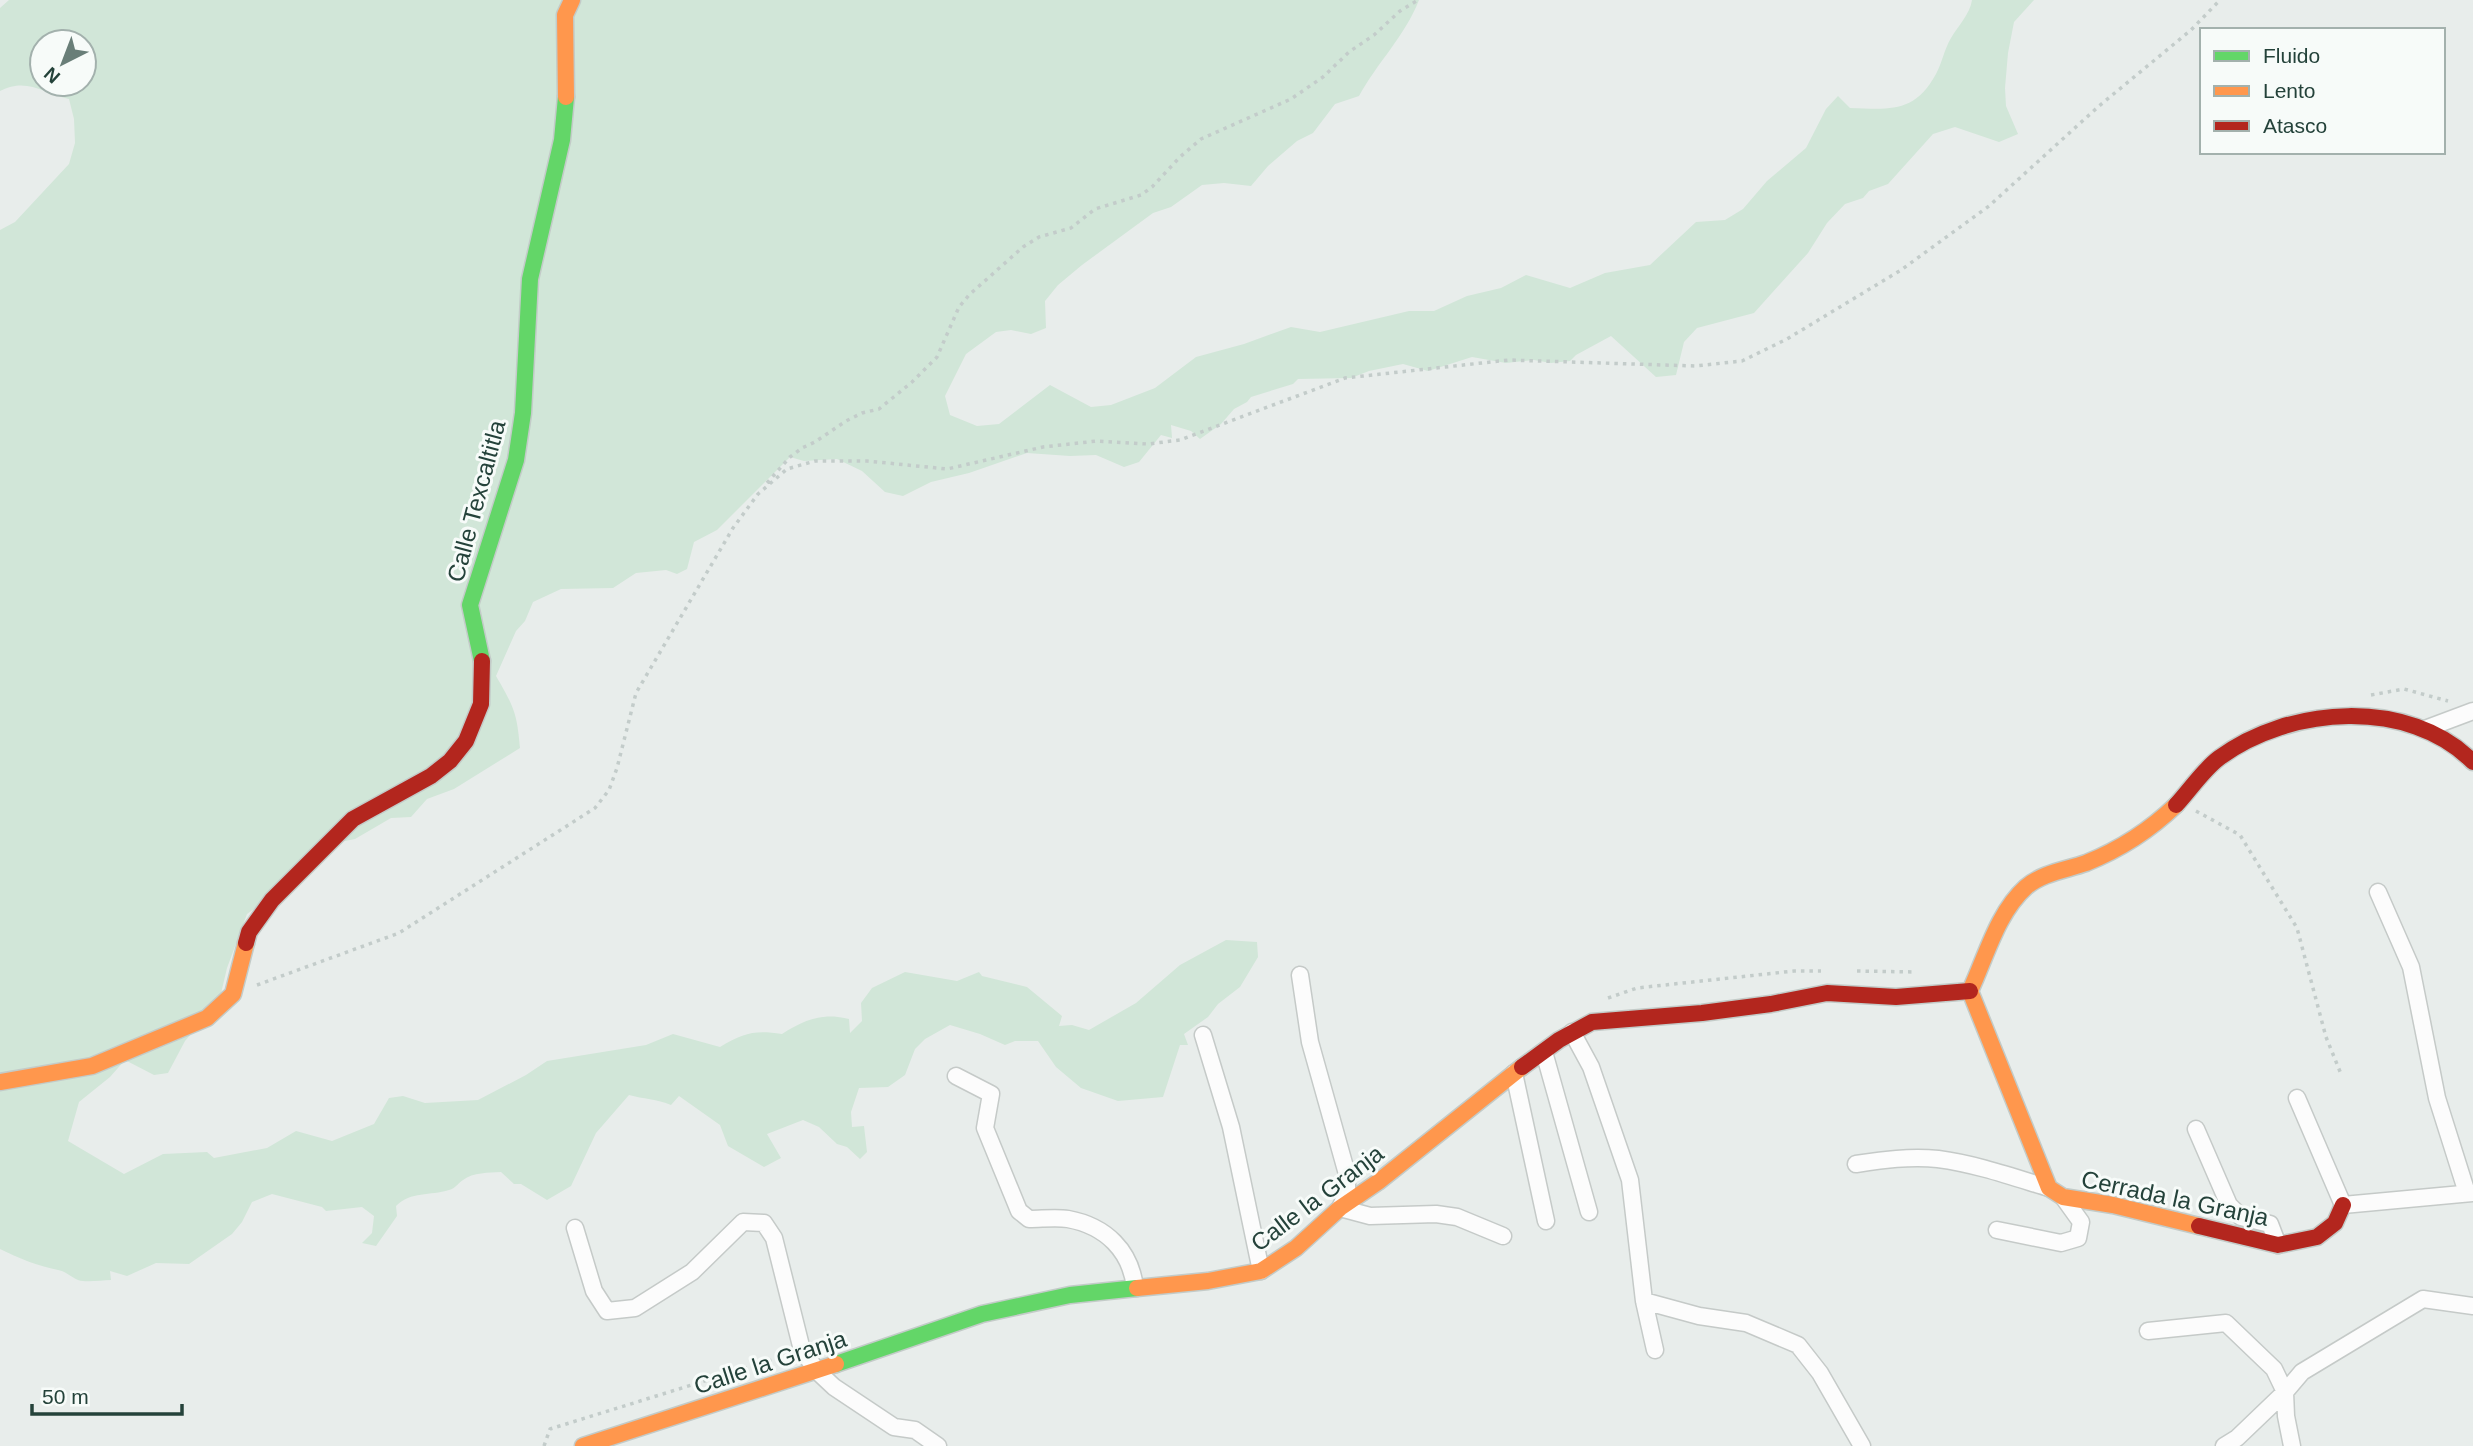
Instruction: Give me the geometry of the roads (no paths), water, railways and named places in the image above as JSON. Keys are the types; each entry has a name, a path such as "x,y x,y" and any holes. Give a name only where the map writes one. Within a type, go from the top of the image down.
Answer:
{"street":[{"name":"Calle Texcaltitla","path":"0,1082 92,1066 207,1017 233,994 249,932 272,900 353,819 431,776 450,761 466,741 481,704 482,658 470,605 516,460 523,413 530,279 562,140 566,103 565,15 572,0"},
{"path":"2425,729 2473,711"},
{"path":"1970,991 2001,922 2025,888 2043,877 2079,866 2142,835 2179,802 2218,759 2248,739 2297,720 2336,716 2400,722 2425,729 2454,744 2473,762"},
{"path":"2297,1098 2343,1205 2470,1193 2437,1098 2411,967 2378,892"},
{"path":"1300,975 1310,1042 1347,1174 1347,1194 1340,1208 1370,1216 1457,1216 1503,1236"},
{"name":"Calle la Granja","path":"583,1446 817,1371 982,1314 1070,1295 1208,1281 1261,1271 1296,1248 1340,1208 1378,1182 1514,1073 1572,1032 1592,1023 1702,1013 1827,993 1896,997 1970,991"},
{"name":"Cerrada la Granja","path":"1970,991 2049,1188 2063,1197 2113,1205 2278,1245 2316,1237 2335,1223 2343,1205"},
{"path":"1572,1032 1591,1067 1630,1180 1644,1301 1655,1350"},
{"path":"1203,1035 1231,1127 1261,1271"},
{"path":"1544,1052 1589,1212"},
{"path":"1514,1073 1546,1221"},
{"path":"956,1076 991,1094 985,1128 1019,1211 1029,1219 1068,1219 1101,1231 1126,1253 1133,1271 1135,1288"},
{"path":"2196,1129 2229,1205 2241,1216 2270,1223 2278,1245"},
{"path":"1856,1164 1895,1158 1936,1159 1972,1166 2049,1188"},
{"path":"1997,1230 2062,1243 2078,1238 2081,1222 2063,1197"},
{"path":"575,1228 594,1290 607,1311 635,1308 692,1272 743,1222 764,1223 774,1238 802,1350 817,1371 834,1387 894,1427 915,1430 938,1446"},
{"path":"2236,1443 2302,1372 2423,1299 2473,1306"},
{"path":"1644,1301 1699,1316 1746,1323 1798,1345 1820,1373 1861,1446"},
{"path":"2148,1331 2227,1322 2274,1369 2285,1392 2292,1446"}]}
